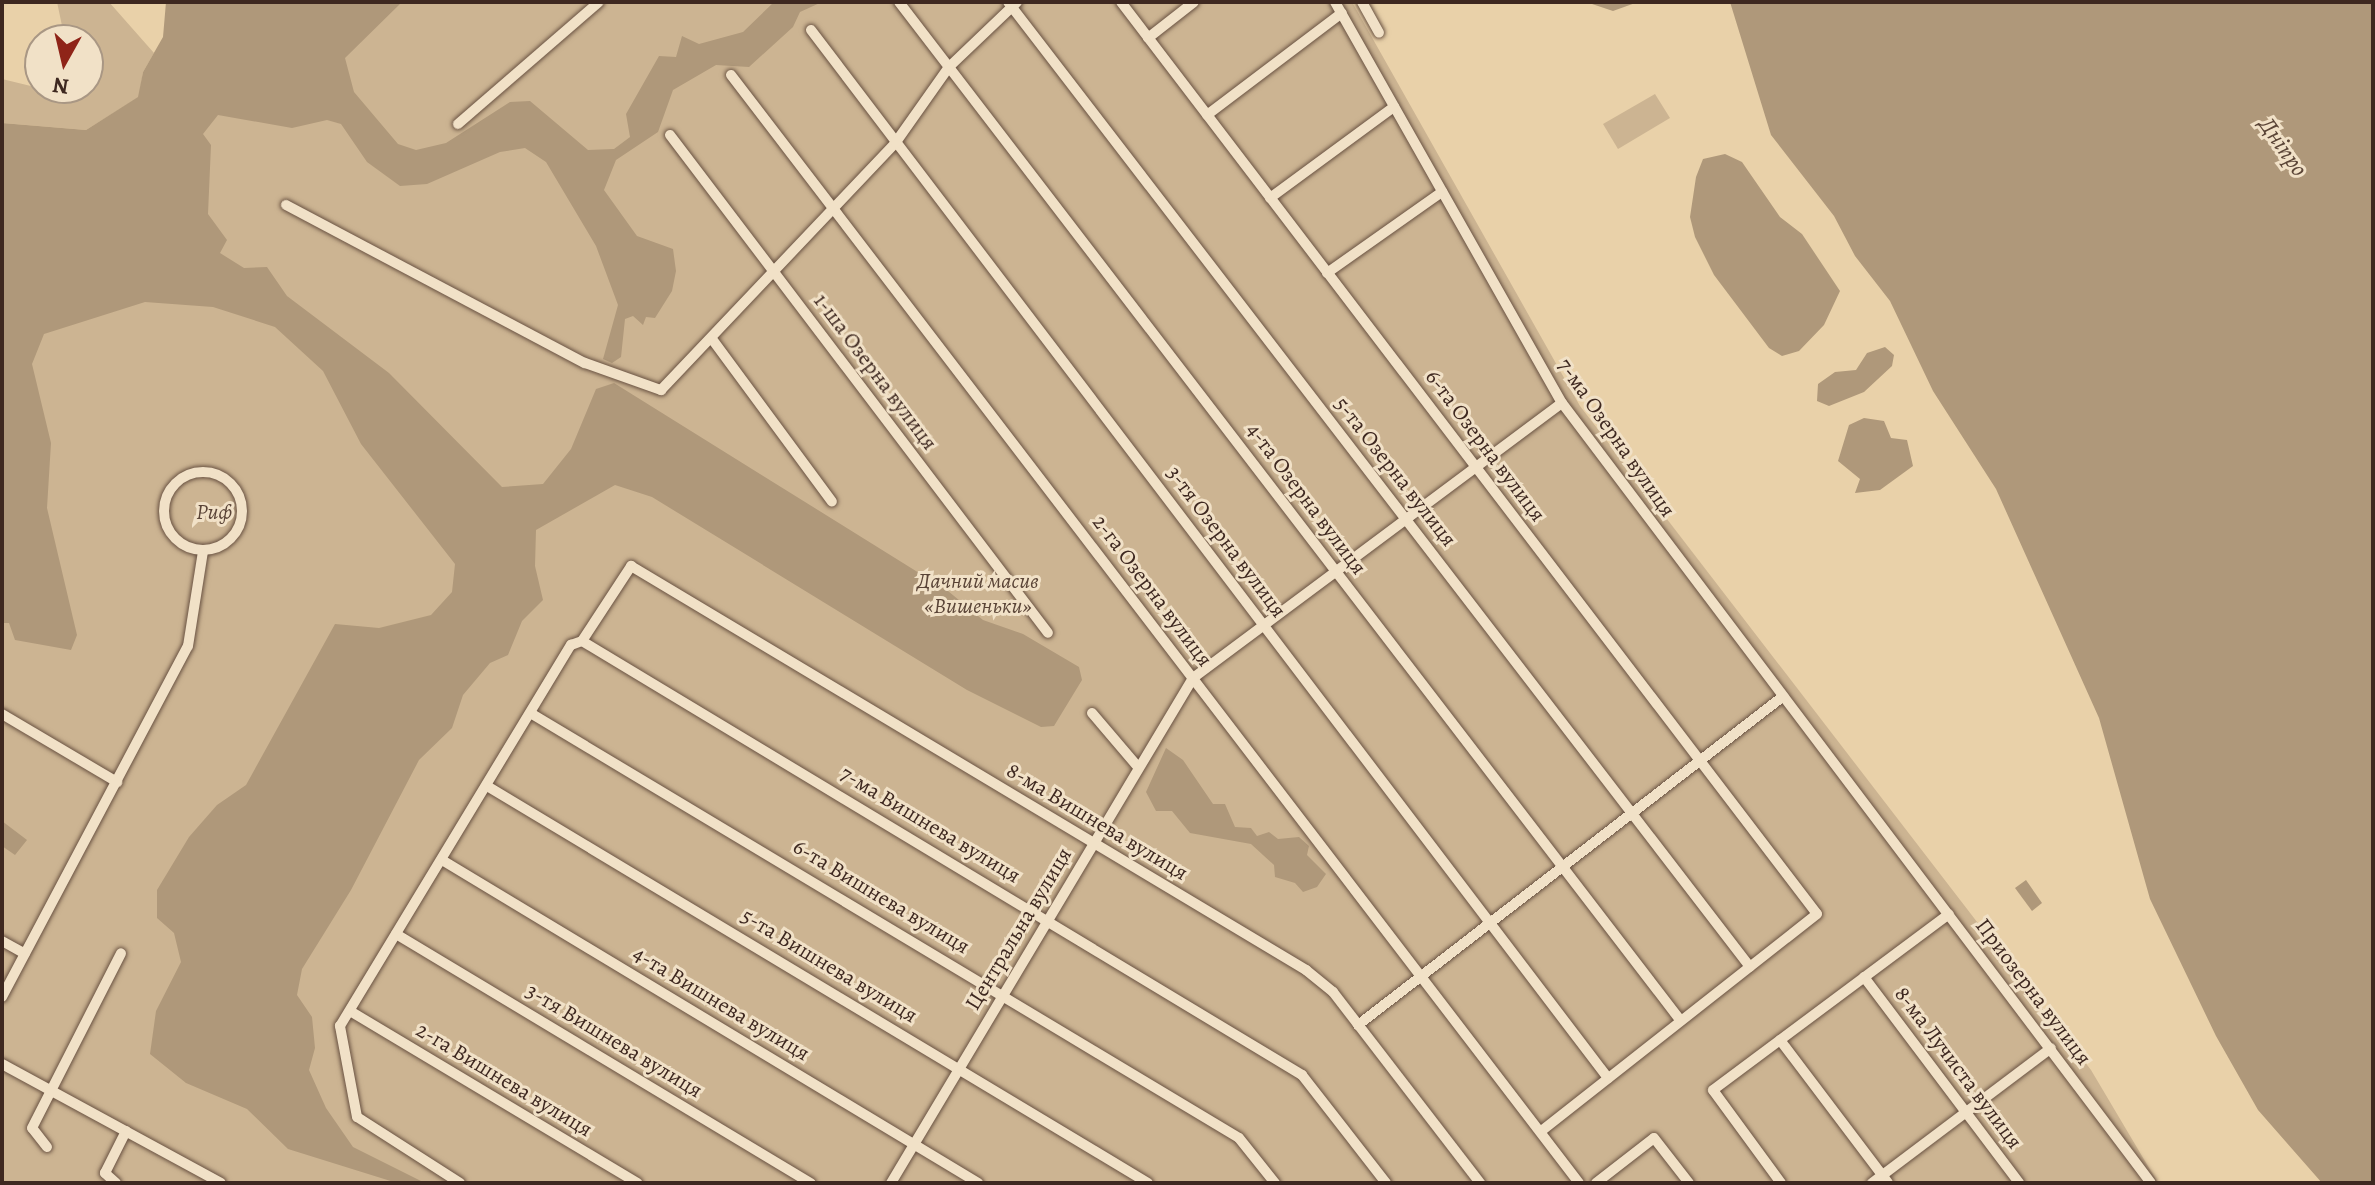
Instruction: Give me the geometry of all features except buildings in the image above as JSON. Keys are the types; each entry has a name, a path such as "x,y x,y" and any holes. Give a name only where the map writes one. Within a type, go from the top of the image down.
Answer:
{"street":[{"path":"458,124 599,2"},
{"name":"4-та Озерна вулиця","path":"899,2 1681,1021"},
{"name":"6-та Озерна вулиця","path":"1121,2 1817,914 1750,967"},
{"path":"1148,38 1194,2"},
{"name":"7-ма Озерна вулиця","path":"1335,2 1562,403 1781,698 1884,826"},
{"path":"1362,2 1379,33"},
{"path":"286,205 585,363 661,390 896,142 949,67 1012,3"},
{"name":"5-та Озерна вулиця","path":"1012,3 1750,967"},
{"path":"1207,115 1342,13"},
{"name":"3-тя Озерна вулиця","path":"811,30 1608,1078"},
{"name":"2-га Озерна вулиця","path":"731,75 1579,1183"},
{"path":"1270,198 1394,107"},
{"name":"1-ша Озерна вулиця","path":"670,135 1048,633"},
{"path":"1327,273 1442,192"},
{"path":"712,339 832,502"},
{"name":"Центральна вулиця","path":"891,1183 1193,678 1562,403"},
{"path":"196,472 209,472 232,484 239,495 241,521 227,543 203,551 190,549 169,533 163,508 173,484 196,472"},
{"path":"2,997 188,646 203,551"},
{"name":"8-ма Вишнева вулиця","path":"582,641 631,566 1306,970 1333,992 1480,1183"},
{"path":"460,1183 357,1117 340,1026 532,714 571,645 582,641"},
{"name":"7-ма Вишнева вулиця","path":"582,641 1048,919 1302,1075 1386,1183"},
{"path":"1358,1025 1781,698"},
{"path":"1092,713 1138,767"},
{"path":"2,714 117,782"},
{"name":"6-та Вишнева вулиця","path":"532,714 1004,993 1239,1138 1275,1183"},
{"name":"5-та Вишнева вулиця","path":"487,786 1148,1183"},
{"name":"Приозерна вулиця","path":"1884,826 2151,1183"},
{"name":"4-та Вишнева вулиця","path":"442,860 978,1183"},
{"path":"1781,1183 1713,1090 1949,914"},
{"name":"3-тя Вишнева вулиця","path":"396,934 811,1183"},
{"path":"2,941 25,954"},
{"path":"47,1147 32,1128 121,953"},
{"path":"1541,1131 1750,967"},
{"name":"8-ма Лучиста вулиця","path":"1864,977 2019,1183"},
{"name":"2-га Вишнева вулиця","path":"350,1011 637,1183"},
{"path":"1780,1040 1886,1179"},
{"path":"1872,1183 1886,1179 2051,1048"},
{"path":"2,1064 221,1183"},
{"path":"116,1183 105,1173 126,1131"},
{"path":"1596,1183 1654,1138 1689,1183"}],"green space":[{"path":"57,2 109,2 154,53 143,72 139,97 86,130 2,123 2,79 24,84 24,104 104,104 104,24 62,24"},
{"name":"Дачний масив «Вишеньки»","path":"227,2 1352,2 1580,406 2091,1070 2158,1183 2,1183 2,155 121,146"},
{"path":"1655,94 1670,118 1618,149 1603,124"}],"water":[{"path":"166,2 402,2 345,58 354,92 398,144 416,150 446,143 510,102 530,101 588,150 614,149 630,137 626,114 659,56 676,57 682,36 699,44 743,32 774,2 822,2 800,12 793,27 749,67 716,65 673,90 658,132 616,160 604,190 637,236 673,249 676,271 672,291 655,318 646,317 643,325 633,316 625,319 621,357 612,363 603,359 618,305 596,246 546,162 525,148 500,152 427,184 400,186 367,162 341,124 327,120 292,128 218,115 203,134 211,145 208,214 227,240 220,253 244,268 267,267 287,296 389,373 502,487 543,484 571,449 596,389 614,383 948,591 983,620 1023,634 1079,667 1082,680 1054,726 1041,727 967,690 652,497 615,485 536,530 535,566 543,600 522,621 508,655 490,663 463,695 452,728 419,760 351,890 302,969 297,995 312,1017 315,1048 309,1070 326,1108 353,1147 425,1183 397,1183 288,1149 247,1109 186,1083 150,1054 156,1011 181,962 174,933 157,918 157,890 189,837 217,805 246,785 335,624 379,628 431,615 452,592 455,564 361,444 323,371 275,327 213,307 145,302 44,334 32,364 51,443 47,508 77,635 71,650 15,640 9,623 2,623 2,123 86,130 138,97 143,72 163,37"},
{"path":"1586,2 1638,2 1613,11"},
{"name":"Дніпро","path":"1730,2 2373,2 2373,1183 2322,1183 2258,1110 2216,1036 2150,899 2099,718 1996,489 1933,391 1890,301 1855,256 1834,216 1771,135"},
{"path":"1725,154 1742,162 1780,217 1802,234 1840,291 1824,325 1799,351 1782,356 1769,348 1714,275 1695,237 1690,217 1696,177 1703,159"},
{"path":"1885,347 1894,355 1892,366 1864,392 1829,406 1817,401 1818,384 1835,372 1856,370 1867,353"},
{"path":"1864,418 1884,421 1891,438 1907,440 1913,466 1880,490 1855,493 1860,479 1838,461 1849,425"},
{"path":"1166,748 1183,760 1213,804 1225,804 1235,827 1251,828 1257,836 1269,832 1278,839 1299,837 1309,846 1307,855 1326,874 1317,887 1303,892 1295,883 1275,877 1274,865 1251,844 1190,833 1172,811 1156,811 1146,792"},
{"path":"2,821 27,840 15,855 2,846"},
{"path":"2026,880 2042,903 2032,911 2015,888"}],"park label":[{"name":"Риф","path":"214,513"}]}
